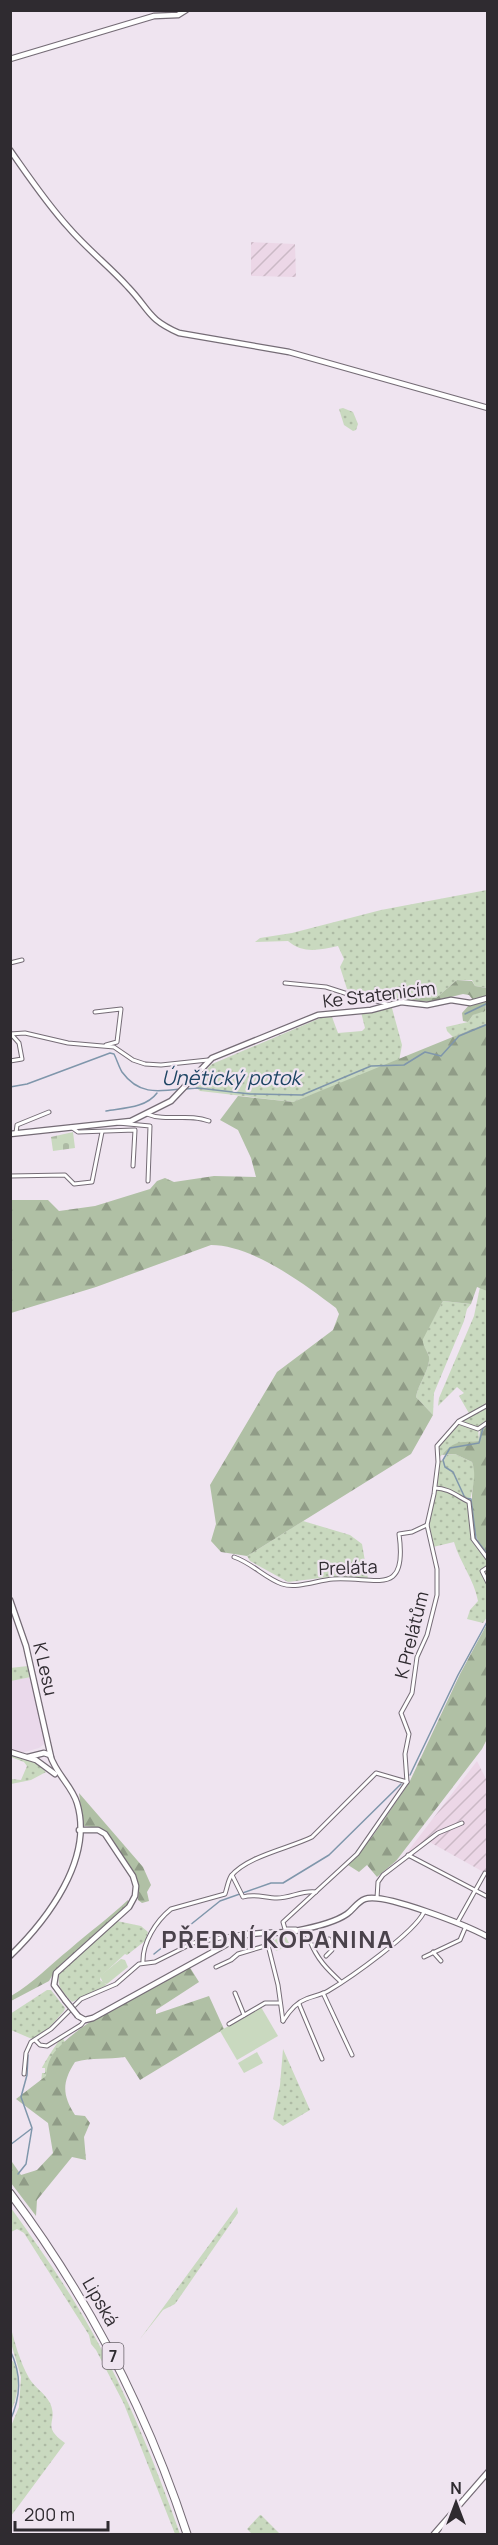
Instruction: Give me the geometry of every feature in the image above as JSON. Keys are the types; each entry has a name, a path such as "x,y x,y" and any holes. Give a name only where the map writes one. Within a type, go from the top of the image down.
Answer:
{"highway":[{"name":"Lipská","path":"10,2193 65,2272 114,2358 162,2466 184,2535"},
{"name":"Lipská","path":"10,2200 59,2271 104,2349 125,2390 158,2466 184,2535"}],"street":[{"path":"10,59 154,16 178,15 186,10"},
{"path":"10,150 43,198 69,229 129,288 151,318 165,327 179,333 289,352 488,408"},
{"path":"10,963 22,960"},
{"path":"285,982 335,988 387,1005"},
{"name":"Ke Statenicím","path":"13,1134 131,1120 171,1101 209,1060 318,1015 367,1010 400,1002 429,1004 450,1000 470,1003 488,998"},
{"path":"95,1012 120,1009 117,1042 106,1045"},
{"path":"11,1034 25,1033 68,1043 106,1045 118,1048 133,1060 145,1064 161,1065 209,1060"},
{"path":"10,1061 22,1059 20,1043 11,1034"},
{"name":"Ke Statenicím","path":"13,1134 17,1125 49,1112"},
{"path":"145,1113 162,1117 197,1116 209,1120"},
{"path":"117,1123 150,1126 148,1181"},
{"path":"70,1127 78,1132 135,1130 133,1166"},
{"path":"10,1176 65,1175 74,1184 92,1182 102,1132"},
{"path":"427,1525 435,1488 437,1446 458,1422 488,1405"},
{"path":"458,1422 478,1429 488,1422"},
{"path":"435,1488 446,1489 469,1502 473,1539 488,1559"},
{"name":"Preláta","path":"234,1557 287,1585 344,1579 380,1582 389,1579 400,1565 402,1557 399,1534 412,1532 427,1525"},
{"name":"K Prelátům","path":"408,1782 405,1754 409,1734 400,1713 412,1692 417,1657 427,1635 438,1586 437,1569 427,1525"},
{"path":"488,1567 482,1571 488,1582"},
{"name":"K Lesu","path":"10,1600 26,1646 51,1759 76,1801 79,1830 74,1865 63,1890 40,1923 10,1956"},
{"path":"40,1764 41,1754 48,1746"},
{"path":"10,1752 28,1757 60,1777"},
{"path":"28,1757 41,1754 51,1759 48,1766 40,1764"},
{"path":"143,1963 148,1937 164,1914 176,1906 213,1899 225,1894 232,1875 239,1869 282,1846 299,1843 312,1837 376,1773 408,1782 357,1854 283,1924 286,1929 304,1928"},
{"path":"377,1898 380,1877 438,1833 462,1823"},
{"path":"79,1830 98,1830 103,1833 134,1879 136,1891 133,1901 59,1970 54,1984 64,2000 78,2016 85,2020"},
{"path":"408,1855 488,1897"},
{"path":"457,1923 486,1873"},
{"path":"232,1875 242,1894 276,1898 307,1891 316,1892"},
{"path":"24,2074 26,2053 35,2039 51,2029 81,1999 116,1984 136,1966 155,1962 193,1943 253,1933 274,1933 304,1928 340,1917 363,1900 377,1898 466,1926 488,1937"},
{"path":"274,1933 268,1945 283,2021 303,2000 323,1993 341,1982 398,1938 421,1918 424,1912"},
{"path":"424,1957 460,1940 466,1926"},
{"path":"304,1928 315,1954 320,1957 320,1961 324,1962 330,1974 341,1982"},
{"path":"35,2039 40,2045 47,2046 81,2025 85,2020 93,2018 226,1944 253,1933"},
{"path":"324,1962 332,1950 329,1938"},
{"path":"216,1967 238,1954 268,1945"},
{"path":"433,1952 441,1961"},
{"path":"320,1957 326,1956"},
{"path":"235,1993 244,2015"},
{"path":"323,1993 352,2055"},
{"path":"229,2024 265,2003 280,2003"},
{"path":"299,2004 322,2059"},
{"path":"434,2535 488,2472"}],"shaded area":[{"path":"251,242 295,244 296,277 251,276"},
{"path":"31,1677 45,1743 39,1748 21,1753 11,1749 10,1681"},
{"path":"477,1761 487,1781 487,1874 426,1840 405,1855"}],"green space":[{"path":"343,408 353,412 358,424 356,430 353,431 344,425 339,409"},
{"path":"487,890 487,988 475,986 472,980 457,980 436,998 412,997 410,1000 362,994 347,989 340,967 344,959 338,946 312,950 299,948 288,941 255,942 260,938 292,933 381,910"},
{"path":"457,980 472,981 475,986 487,988 487,996 473,1000 469,995 463,994 431,1002 410,1000 412,997 436,998"},
{"path":"487,999 485,1011 473,1015 468,1022 463,1021 462,1013 470,1004"},
{"path":"392,1008 402,1045 399,1061 293,1102 200,1091 192,1084 212,1064 325,1016 332,1017 338,1033 362,1031 365,1028 361,1012"},
{"path":"487,1008 487,1023 453,1037 447,1031 446,1027 468,1022 473,1015"},
{"path":"487,1023 487,1291 477,1287 471,1304 443,1301 423,1339 429,1361 416,1397 433,1415 411,1454 247,1556 221,1552 211,1541 216,1524 210,1485 277,1372 333,1330 339,1314 336,1308 293,1277 260,1258 243,1251 211,1245 96,1287 11,1313 11,1200 48,1200 59,1211 95,1206 150,1189 157,1181 165,1178 174,1182 214,1176 256,1177 251,1158 238,1130 220,1120 238,1096 293,1102"},
{"path":"73,1132 75,1148 53,1151 51,1137"},
{"path":"480,1287 487,1291 487,1420 478,1428 479,1441 453,1446 439,1458 438,1444 459,1421 470,1415 459,1396 464,1393 457,1387 438,1406 439,1398 474,1316"},
{"path":"443,1301 471,1304 434,1393 433,1415 416,1397 429,1361 429,1355 422,1339"},
{"path":"487,1420 487,1561 477,1538 474,1524 472,1462 455,1454 442,1455 455,1444 479,1441 478,1428"},
{"path":"455,1454 472,1462 476,1474 470,1500 472,1531 488,1561 487,1617 483,1623 467,1619 470,1610 478,1601 454,1542 433,1547 429,1523 437,1489 439,1461 444,1460 447,1455"},
{"path":"303,1521 350,1535 362,1544 368,1579 329,1577 288,1582 250,1561 247,1556"},
{"path":"487,1624 488,1737 482,1749 396,1861 377,1877 367,1865 359,1872 348,1865 372,1837 409,1783 460,1674"},
{"path":"28,1666 31,1677 11,1681 10,1668"},
{"path":"11,1754 36,1762 46,1772 31,1780 11,1784 11,1779 21,1780 27,1766 24,1762 11,1757"},
{"path":"79,1793 143,1867 151,1885 147,1892 149,1901 142,1903 138,1900 139,1886 135,1875 110,1837 100,1828 83,1826"},
{"path":"128,1900 128,1904 56,1969 49,1981 11,2001 11,1996 34,1980"},
{"path":"117,1921 141,1926 148,1932 145,1941 127,1955 125,1954 101,1976 100,1980 107,1985 72,2002 59,1986 60,1973"},
{"path":"281,1936 286,1937 290,1945 276,1951 273,1941"},
{"path":"121,1959 125,1960 128,1967 107,1984 103,1983 100,1976"},
{"path":"189,1966 199,1982 156,2010 156,2014 209,1996 224,2029 140,2080 125,2057 75,2062 65,2088 75,2115 85,2116 90,2123 84,2137 86,2160 72,2157 37,2200 36,2216 11,2183 10,2159 21,2175 37,2170 53,2153 48,2123 16,2099 46,2076 53,2054 80,2029 116,2005"},
{"path":"47,1990 51,1990 65,2008 49,2028 32,2039 11,2030 10,2014"},
{"path":"261,2007 278,2036 237,2060 220,2031"},
{"path":"62,2037 65,2042 54,2058 50,2084 41,2083 42,2073 45,2073 45,2068 42,2068"},
{"path":"283,2049 310,2110 283,2126 273,2119 280,2085"},
{"path":"257,2052 263,2063 244,2073 238,2063"},
{"path":"237,2207 238,2213 175,2304 163,2310 140,2339"},
{"path":"11,2208 63,2283 117,2379 140,2430 180,2534 175,2534 124,2404 91,2344 89,2335 24,2233 17,2229 11,2232"},
{"path":"10,2324 26,2372 50,2403 53,2432 65,2443 11,2516 11,2426 19,2407 21,2377 11,2343"},
{"path":"13,2361 18,2386 11,2411 10,2362"},
{"path":"260,2515 280,2534 252,2534 247,2529"}],"waterway":[{"path":"465,1014 488,1003"},
{"name":"Únětický potok","path":"185,1089 302,1095 371,1066 404,1065 425,1052 441,1056 459,1036 488,1024"},
{"name":"Únětický potok","path":"10,1087 27,1084 110,1053 114,1054 122,1072 128,1079 141,1088 155,1091 180,1089"},
{"path":"106,1111 147,1102 157,1093"},
{"path":"488,1424 483,1428 479,1443 450,1448 443,1460 445,1467 453,1472 465,1498 471,1499 476,1539 488,1555"},
{"path":"410,1775 458,1675 488,1620"},
{"path":"154,1954 220,1901 271,1883 283,1883 329,1855 401,1784"},
{"path":"18,2174 26,2164 32,2128 21,2097 27,2075 28,2055"},
{"path":"10,2145 31,2129"},
{"path":"10,2350 17,2368 19,2386 10,2421"}],"district":[{"name":"PŘEDNÍ KOPANINA","path":"278,1940"}]}
